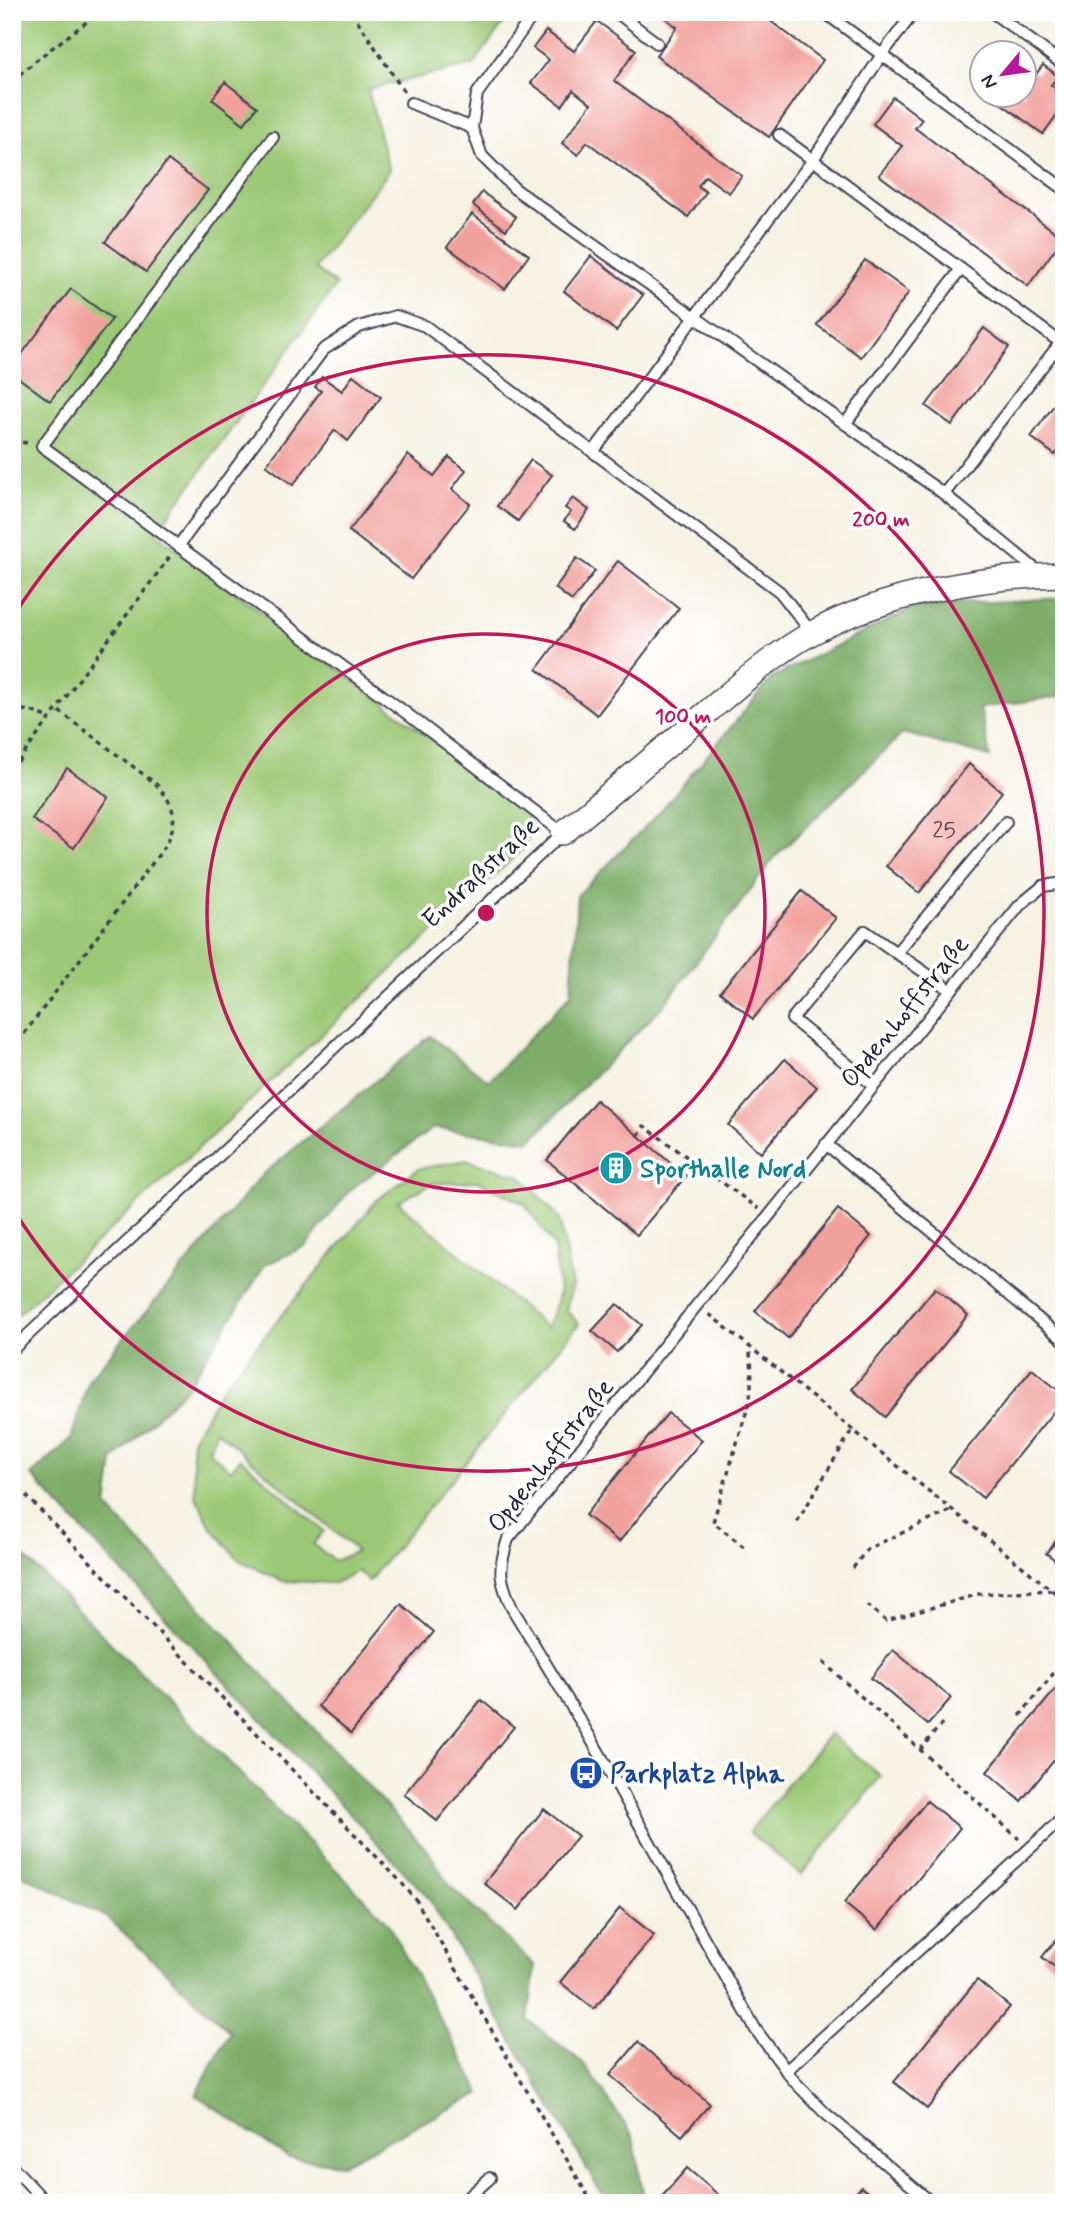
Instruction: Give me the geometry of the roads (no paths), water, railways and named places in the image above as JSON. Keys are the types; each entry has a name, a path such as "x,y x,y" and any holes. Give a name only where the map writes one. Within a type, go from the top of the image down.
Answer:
{"street":[{"name":"Endraßstraße","path":"563,833 757,669 812,633 876,606 939,588 1053,575"}],"lane":[{"path":"536,12 477,94 472,128 482,156 515,189 694,319 944,494 1053,575"},
{"path":"615,12 657,43"},
{"path":"824,12 1064,189"},
{"path":"593,452 812,160 881,56 914,12"},
{"path":"992,12 1064,65"},
{"path":"411,103 472,128"},
{"path":"779,135 1063,342 944,494"},
{"path":"274,137 42,446 402,710 563,833"},
{"path":"845,424 961,270"},
{"path":"179,545 323,350 359,327 396,316 425,326 780,592 812,633"},
{"path":"896,953 1006,822"},
{"name":"Endraßstraße","path":"12,1350 563,833"},
{"name":"Opdenhoffstraße","path":"932,2203 825,2113 786,2071 750,2019 590,1737 512,1608 502,1585 500,1563 508,1539 1020,905 1043,886 1064,883"},
{"path":"873,1085 792,1019 865,931 950,990"},
{"path":"826,1144 1064,1340"},
{"path":"786,2071 1064,1817"},
{"path":"12,2166 46,2203"},
{"path":"462,2203 490,2178"}],"place":[{"name":"Sporthalle Nord","path":"616,1168"},
{"name":"Parkplatz Alpha","path":"586,1773"}]}
